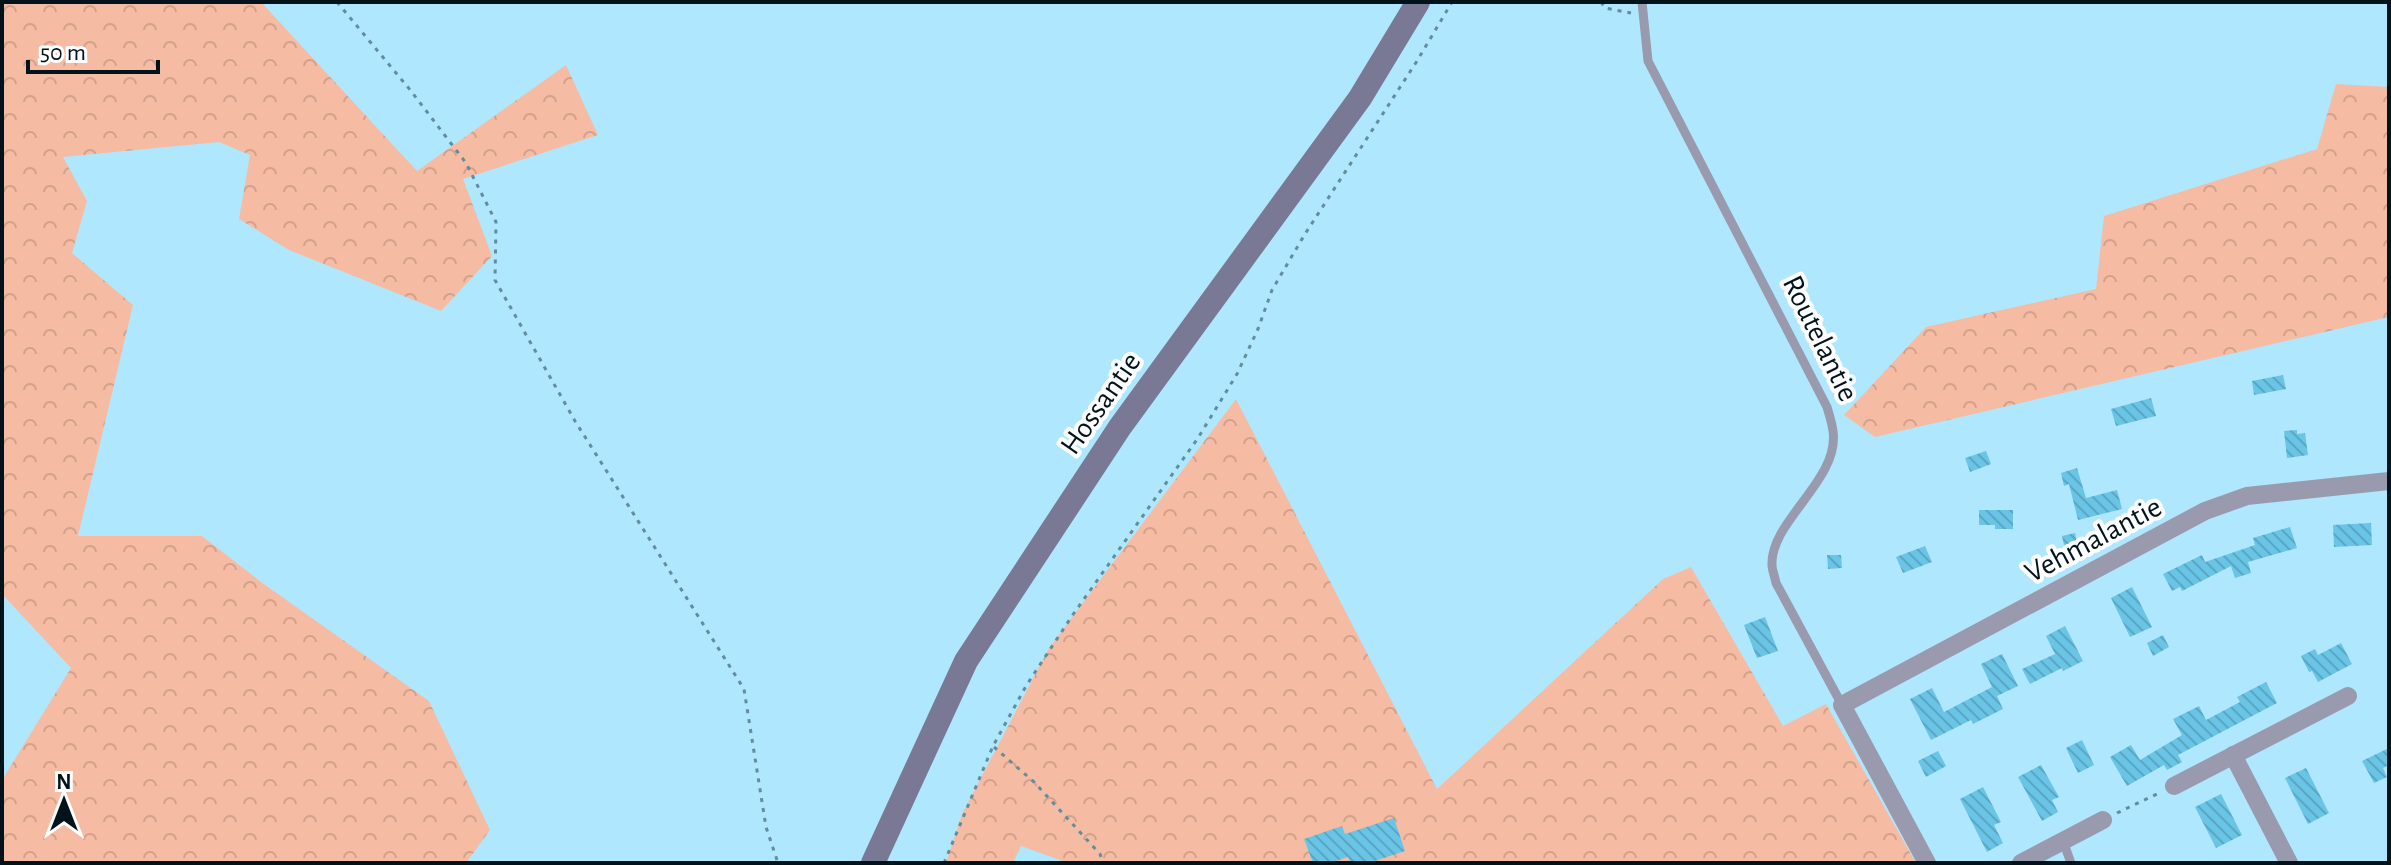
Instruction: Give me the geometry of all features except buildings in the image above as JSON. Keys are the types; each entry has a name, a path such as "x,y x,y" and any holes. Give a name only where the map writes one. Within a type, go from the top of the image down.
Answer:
{"main road":[{"name":"Hossantie","path":"873,863 966,661 1120,427 1360,98 1418,2"}],"street":[{"name":"Vehmalantie","path":"1842,705 2205,511 2247,496 2389,481"},
{"path":"2174,786 2348,696"},
{"name":"Routelantie","path":"1842,705 1927,863"},
{"path":"2233,755 2289,863"},
{"path":"2021,863 2103,820"}],"lane":[{"name":"Routelantie","path":"1642,2 1648,61 1827,407 1834,433 1828,462 1787,523 1774,549 1772,565 1776,583 1842,705"},
{"path":"2063,841 2071,863"}],"path":[{"path":"337,2 466,163 496,222 495,280 575,421 744,689 766,827 778,863"},
{"path":"944,863 993,746 1026,686 1198,438 1237,374 1272,290 1285,267 1452,2"},
{"path":"1601,2 1605,8 1642,15"},
{"path":"993,746 1034,782 1100,854 1103,863"},
{"path":"2103,820 2174,786"}],"green space":[{"path":"2,2 261,2 417,171 566,65 598,135 463,179 492,256 441,311 289,250 239,219 250,155 219,142 63,157 87,201 72,253 133,305 78,536 202,536 261,582 429,701 490,830 466,863 2,863 2,780 71,668 2,594"},
{"path":"2336,84 2389,87 2389,317 1875,437 1844,415 1926,327 2096,289 2104,216 2317,149"},
{"path":"1236,399 1437,789 1663,579 1691,567 1783,726 1826,704 1916,863 1068,863 1021,846 1013,863 946,863 962,814 1049,648"}]}
